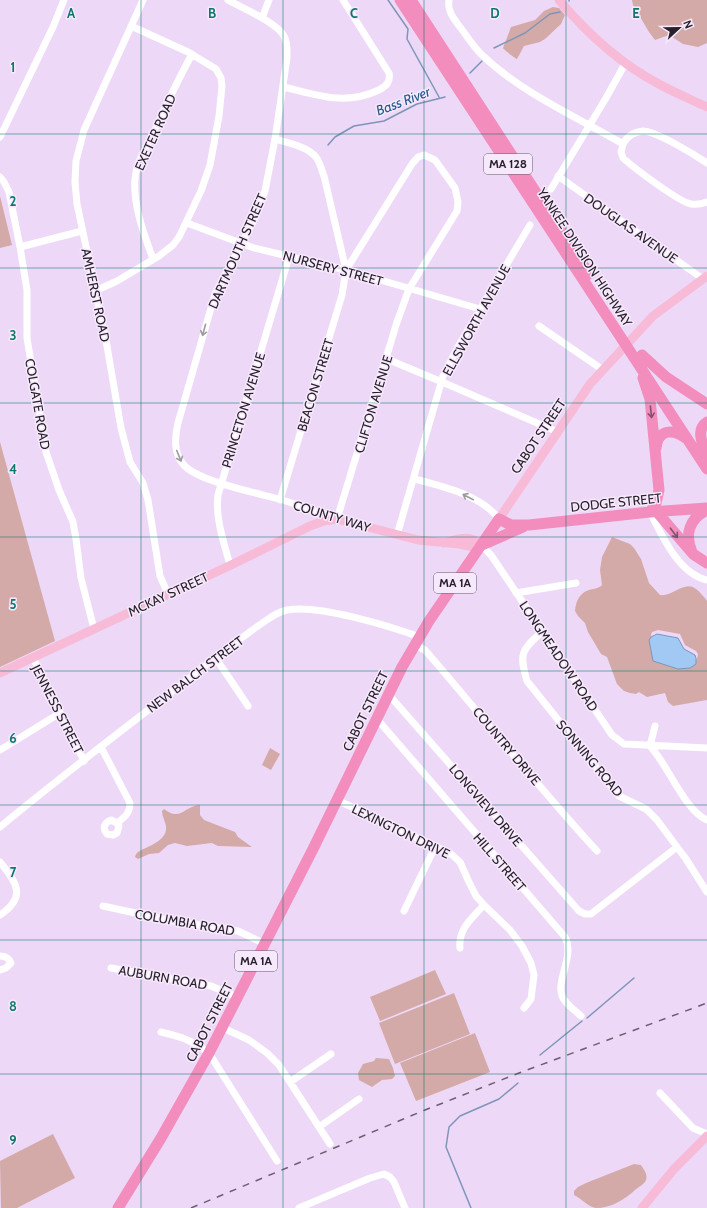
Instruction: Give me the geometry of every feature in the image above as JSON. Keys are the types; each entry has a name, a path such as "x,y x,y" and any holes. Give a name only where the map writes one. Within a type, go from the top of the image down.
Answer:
{"highway":[{"name":"YANKEE DIVISION HIGHWAY","path":"400,0 639,358 707,456"},
{"name":"YANKEE DIVISION HIGHWAY","path":"411,0 618,326"},
{"name":"YANKEE DIVISION HIGHWAY","path":"639,358 707,469"},
{"path":"639,358 707,404"},
{"path":"639,358 650,399 659,490 668,506 679,510"},
{"path":"707,422 704,424 700,432 700,438 707,456"},
{"path":"655,451 659,438 666,433 670,432 679,434 689,441"},
{"path":"659,490 654,512 693,554 707,563"},
{"path":"693,554 688,541 689,528 695,518 707,509"},
{"name":"DODGE STREET","path":"499,519 511,525 529,525 654,512 707,509"},
{"name":"CABOT STREET","path":"118,1208 164,1133 209,1053 417,641 499,519"},
{"name":"DODGE STREET","path":"481,546 529,525"}],"main road":[{"path":"559,0 591,33 626,62 656,83 707,107"},
{"name":"CABOT STREET","path":"499,519 585,392 603,370 653,316 705,278"},
{"name":"MCKAY STREET","path":"0,674 318,522 337,519"},
{"name":"COUNTY WAY","path":"337,519 422,541 444,543 470,538 481,546"},
{"path":"642,1208 676,1167 707,1135"}],"street":[{"path":"0,137 53,27 64,0"},
{"name":"AMHERST ROAD","path":"143,0 95,102 84,130 76,161 75,182 82,231 108,346 125,447 130,462 143,484 148,500 160,576 168,594"},
{"name":"DARTMOUTH STREET","path":"220,484 192,472 183,465 178,455 175,436 213,300 254,220 265,191 288,58 284,36 275,26 228,0"},
{"path":"262,18 269,0"},
{"path":"284,87 318,95 349,99 361,97 387,84 390,78 386,67 343,0"},
{"path":"449,0 448,6 456,21 470,42 484,56 534,94 623,144"},
{"path":"95,291 117,281 153,259 173,244 179,237 201,191 214,148 222,86 221,78 216,69 192,54 131,26"},
{"name":"EXETER ROAD","path":"153,259 141,221 135,195 137,166 166,104 192,54"},
{"path":"551,188 590,125 626,62"},
{"path":"707,163 676,144 644,131 626,138 620,152 623,158 671,193 690,204 701,204 707,202"},
{"path":"275,139 308,150 315,155 319,161 324,176 346,270"},
{"name":"CLIFTON AVENUE","path":"337,519 409,289 457,211 458,202 454,188 435,160 424,155 418,157 412,164 346,270"},
{"name":"DOUGLAS AVENUE","path":"558,176 705,278"},
{"name":"COLGATE ROAD","path":"0,177 9,192 27,290 27,338 38,399 41,429 46,452 72,522 76,539 81,578 94,629"},
{"name":"NURSERY STREET","path":"187,223 254,248 346,270 480,309"},
{"name":"ELLSWORTH AVENUE","path":"397,535 443,376 480,309 530,225"},
{"path":"20,247 82,231"},
{"name":"PRINCETON AVENUE","path":"230,565 217,504 220,484 289,257"},
{"name":"BEACON STREET","path":"280,500 342,295 346,270"},
{"path":"539,326 603,370"},
{"path":"386,360 442,382 558,432"},
{"path":"414,479 443,487 466,496 493,511 499,519"},
{"name":"COUNTY WAY","path":"220,484 280,500 337,519"},
{"path":"654,512 665,541 683,566 696,576 707,580"},
{"name":"LONGMEADOW ROAD","path":"481,546 489,553 612,735 624,744 707,748"},
{"path":"516,593 576,583"},
{"name":"NEW BALCH STREET","path":"0,827 37,796 216,657 278,613 292,609 329,612 369,621 417,641"},
{"name":"SONNING ROAD","path":"542,632 525,648 522,656 527,681 619,796 646,809 657,820 707,892"},
{"name":"COUNTRY DRIVE","path":"417,641 568,820 597,851"},
{"path":"216,657 248,706"},
{"name":"JENNESS STREET","path":"33,658 84,761"},
{"name":"LONGVIEW DRIVE","path":"389,695 579,911 585,914 591,914 677,847"},
{"path":"0,750 60,713"},
{"name":"HILL STREET","path":"377,719 565,937 568,947 562,983 562,995 566,1003 581,1016"},
{"path":"654,726 650,746 658,755 688,803 700,818 707,820"},
{"path":"101,747 130,803 128,813 117,823"},
{"name":"LEXINGTON DRIVE","path":"337,800 451,854 460,862 476,896 510,930 522,946 531,963 534,975 531,999 524,1008"},
{"path":"404,911 435,847"},
{"path":"0,862 10,873 17,890 17,895 13,905 0,915"},
{"path":"460,948 459,939 463,930 468,922 484,905"},
{"name":"COLUMBIA ROAD","path":"103,906 172,921 238,931 265,944"},
{"path":"0,956 4,956 10,960 11,963 6,968 0,970"},
{"name":"AUBURN ROAD","path":"111,968 211,986 237,998"},
{"path":"221,1027 249,1040 267,1053 279,1065 330,1144"},
{"path":"161,1032 194,1042 209,1053 277,1161"},
{"path":"290,1082 331,1054"},
{"path":"660,1093 693,1128 707,1135"},
{"path":"319,1127 359,1099"},
{"path":"299,1208 370,1178 384,1174 390,1176 394,1182 405,1208"}],"shaded area":[{"path":"632,0 707,0 707,43 698,47 683,44 669,35 655,40 633,5"},
{"path":"553,7 559,8 565,15 561,24 545,39 540,42 524,46 517,59 503,48 511,27 535,20 544,11"},
{"path":"0,196 12,245 0,248"},
{"path":"0,442 55,641 0,667"},
{"path":"612,537 630,544 641,559 649,583 660,595 669,594 687,586 696,589 707,601 707,700 673,706 668,702 665,693 647,697 639,692 636,694 624,691 617,684 607,657 601,654 588,632 585,623 575,611 578,599 582,594 602,585 600,570 602,557","holes":["658,630 680,634 685,645 696,651 698,654 697,659 691,663 653,654 652,632"]},
{"path":"270,748 280,754 271,770 262,765"},
{"path":"200,805 200,815 204,820 235,832 238,837 252,847 218,846 212,843 187,846 175,843 168,845 159,853 149,854 138,859 135,857 138,852 164,836 166,826 162,811 164,809 170,813 179,814"},
{"path":"435,970 446,994 380,1021 370,997"},
{"path":"454,993 470,1034 395,1064 379,1023"},
{"path":"475,1033 490,1072 416,1101 400,1063"},
{"path":"376,1058 389,1059 395,1076 392,1079 382,1080 372,1087 359,1080 358,1073 363,1064 374,1061"},
{"path":"53,1134 75,1178 17,1208 1,1208 0,1161"},
{"path":"634,1164 641,1165 646,1174 646,1180 642,1185 617,1203 607,1207 596,1208 590,1206 574,1195 574,1191 578,1187"}],"water":[{"path":"657,634 678,638 684,649 695,655 696,664 690,668 678,669 653,661 649,640"}],"waterway":[{"path":"388,0 408,29 407,39 439,97"},
{"name":"Bass River","path":"494,48 525,33 550,14 560,12"},
{"name":"Bass River","path":"470,73 482,61"},
{"name":"Bass River","path":"328,145 335,137 354,126 384,121 417,104 445,97"},
{"path":"587,1018 634,978"},
{"path":"540,1055 582,1021"},
{"path":"471,1208 446,1147 449,1127 460,1116 499,1099 518,1083"}],"railway":[{"path":"191,1208 425,1110 519,1073 707,1003"}]}
